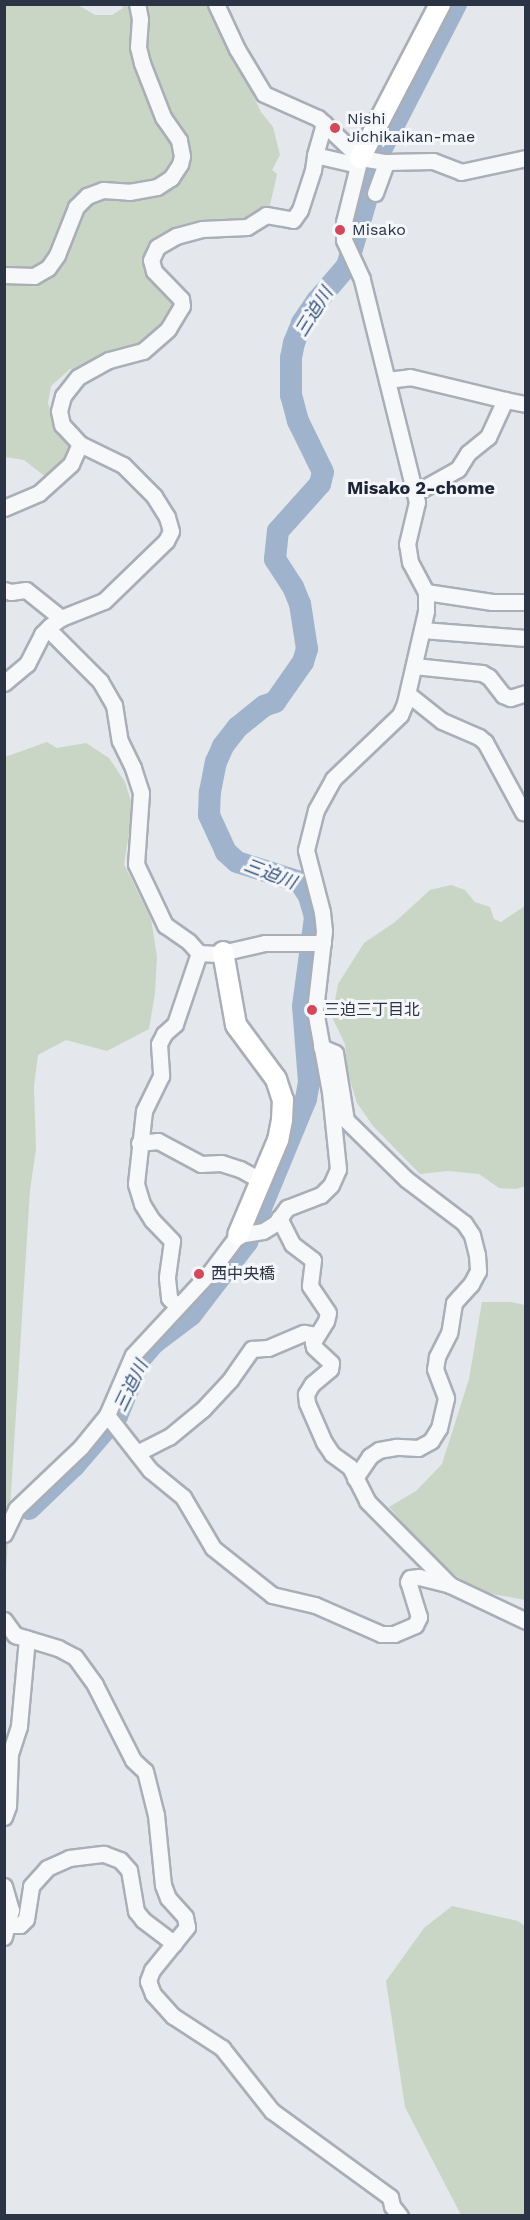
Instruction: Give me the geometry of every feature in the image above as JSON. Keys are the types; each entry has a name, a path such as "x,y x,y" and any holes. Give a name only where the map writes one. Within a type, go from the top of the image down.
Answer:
{"street":[{"path":"4,275 34,276 48,268 57,255 76,207 87,196 103,190 129,192 157,188 171,178 180,164 182,156 179,140 163,117 142,63 138,47 140,19 137,4"},
{"path":"216,4 237,49 264,94 318,118 362,161"},
{"path":"4,1534 16,1509 110,1419 132,1355 250,1233 279,1218 296,1203 321,1195 331,1185 338,1169 330,1092 315,1010 315,942 322,912 306,850 316,810 333,779 400,715 408,694 426,611 426,592 408,553 408,533 417,502 362,279 344,240 344,222 362,161 440,4"},
{"path":"4,683 27,664 48,629 61,618 104,600 166,541 171,531 167,517 154,496 139,480 123,465 80,444 62,425 60,403 67,389 78,377 93,367 143,351 168,329 182,306 181,299 154,271 151,260 157,247 176,236 202,229 247,227 266,215 293,220 300,210 313,170 324,123"},
{"path":"315,154 362,161 433,161 461,172 525,158"},
{"path":"375,194 386,162"},
{"path":"387,380 410,376 525,404"},
{"path":"415,493 458,469 468,453 488,437 505,400"},
{"path":"4,508 39,493 70,464 80,444"},
{"path":"4,590 26,591 61,618"},
{"path":"426,592 492,602 525,602"},
{"path":"48,629 100,681 114,705 120,741 133,768 141,793 136,864 165,925 189,942 199,953"},
{"path":"422,630 525,638"},
{"path":"414,666 482,673 489,677 503,695 510,698 525,693"},
{"path":"408,694 442,721 479,737 485,742 523,812"},
{"path":"199,953 223,952 264,943 315,942"},
{"path":"223,952 236,1025 276,1079 283,1100 278,1140 260,1180 250,1233"},
{"path":"177,1306 169,1298 167,1278 172,1241 152,1220 142,1204 136,1184 144,1111 159,1084 159,1044 164,1034 175,1024 199,953"},
{"path":"321,1047 335,1053 346,1120 406,1179 464,1223 472,1235 477,1255 478,1271 471,1284 454,1303 449,1333 437,1357 435,1369 446,1398 439,1428 431,1441 418,1448 396,1447 379,1450 370,1456 355,1478"},
{"path":"139,1143 158,1141 201,1164 221,1163 240,1169 260,1180"},
{"path":"279,1218 292,1244 312,1260 310,1286 328,1313 326,1321 316,1335 314,1347 331,1363 330,1369 312,1384 306,1394 307,1403 324,1442 333,1454 350,1467 367,1501 450,1584"},
{"path":"137,1453 169,1437 203,1409 230,1380 252,1349 268,1348 304,1333 316,1335"},
{"path":"110,1419 150,1470 183,1497 213,1548 272,1595 315,1605 381,1634 394,1634 415,1625 419,1617 408,1582 411,1578 419,1577 450,1584 525,1621"},
{"path":"4,1620 15,1635 58,1648 75,1657 95,1685 133,1760 145,1771 156,1815 163,1885 168,1898 185,1917 187,1927 152,1970 148,1981 153,1994 173,2016 222,2048 272,2111 390,2197 392,2205 400,2216"},
{"path":"4,1816 8,1806 10,1754 19,1726 27,1638"},
{"path":"7,1931 20,1925 26,1918 31,1886 47,1868 69,1858 104,1854 120,1860 129,1870 136,1911 143,1920 174,1942"},
{"path":"4,1886 11,1910 7,1931"}],"green space":[{"path":"5,5 78,5 95,15 112,15 123,8 121,5 211,5 261,112 273,127 280,155 272,170 277,174 269,209 254,219 153,245 167,291 175,304 169,320 154,336 82,369 70,369 51,386 48,403 53,420 75,448 66,462 47,478 24,460 5,457"},
{"path":"47,742 57,748 86,743 109,758 125,782 133,808 124,864 151,919 157,957 155,993 149,1029 107,1051 66,1040 38,1055 34,1086 36,1149 30,1190 5,1589 5,757"},
{"path":"451,885 465,890 475,902 490,907 494,919 501,922 525,906 526,1186 516,1189 499,1188 479,1174 448,1171 420,1174 373,1126 357,1103 347,1070 345,1044 332,1017 338,984 364,943 395,922 430,890"},
{"path":"482,1302 511,1302 525,1305 525,1600 482,1592 456,1576 430,1556 389,1507 416,1491 442,1464 469,1379"},
{"path":"452,1906 518,1921 525,1926 525,2215 461,2215 405,2107 386,1981 424,1928"}],"waterway":[{"name":"三迫川","path":"29,1509 74,1466 117,1416 141,1358 154,1343 191,1315 247,1242 306,1099 309,1082 303,1006 315,917 309,896 300,882 237,862 226,852 209,815 210,792 216,762 223,746 238,727 264,706 275,702 303,662 307,649 300,604 293,587 275,559 278,531 320,484 323,472 298,421 291,395 291,358 294,343 302,323 317,301 347,266 381,150 456,4"}],"place":[{"name":"Nishi Jichikaikan-mae","path":"335,128"},
{"name":"Misako","path":"340,230"},
{"name":"三迫三丁目北","path":"312,1010"},
{"name":"西中央橋","path":"199,1274"}],"district":[{"name":"Misako 2-chome","path":"421,488"}]}
